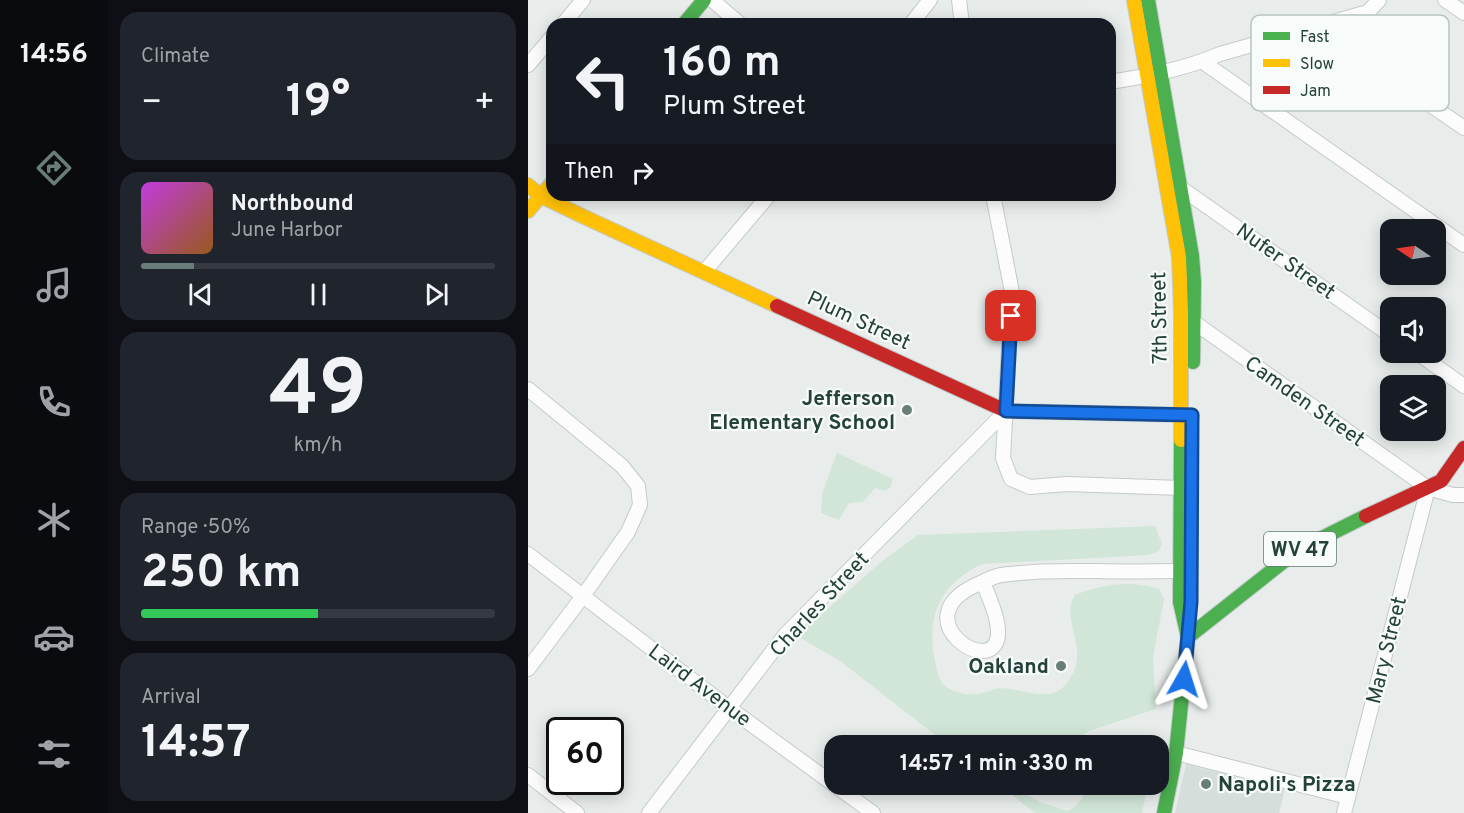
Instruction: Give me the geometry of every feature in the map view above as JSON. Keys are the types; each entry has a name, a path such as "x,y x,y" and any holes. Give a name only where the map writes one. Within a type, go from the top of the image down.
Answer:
{"main road":[{"path":"689,18 704,0"},
{"name":"7th Street","path":"1134,0 1179,257 1187,415 1191,602 1176,753 1164,813"},
{"name":"7th Street","path":"1148,0 1192,256 1194,322 1181,488 1180,571 1180,602 1188,637"},
{"name":"Plum Street","path":"528,185 546,198"},
{"path":"528,211 546,190"},
{"name":"Plum Street","path":"552,201 1006,411 1187,415"},
{"name":"WV 47","path":"1188,637 1298,550 1339,528 1441,481 1464,448"}],"street":[{"path":"568,18 583,0"},
{"path":"712,0 733,18"},
{"path":"915,18 930,0"},
{"path":"959,0 961,18"},
{"path":"1358,15 1368,12 1379,0"},
{"path":"1445,0 1464,14"},
{"path":"528,65 546,44"},
{"path":"1116,81 1203,62 1220,54 1251,45"},
{"path":"1203,62 1251,96"},
{"path":"1273,111 1464,245"},
{"path":"1439,111 1464,128"},
{"name":"Nufer Street","path":"1181,188 1380,328"},
{"path":"704,272 764,201"},
{"path":"994,201 1012,292 1004,458 1011,479 1030,488 1067,484 1181,488"},
{"name":"Camden Street","path":"1181,313 1428,488 1453,495 1464,495"},
{"path":"1432,363 1464,386"},
{"path":"528,669 628,532 640,505 638,486 622,466 530,394"},
{"name":"Charles Street","path":"649,813 785,635 1006,411"},
{"name":"Mary Street","path":"1344,813 1428,488"},
{"name":"Laird Avenue","path":"528,554 729,708 873,813"},
{"path":"983,582 998,634 996,642 990,648 981,651 972,650 954,636 949,629 948,611 961,592 983,582 997,576 1046,570 1180,571"},
{"path":"1176,753 1348,797"},
{"path":"528,775 577,813"}],"shaded area":[{"path":"1186,764 1285,790 1279,813 1175,813"}],"green space":[{"path":"837,453 893,479 890,488 884,491 875,488 863,502 849,503 839,520 821,513 822,494"},
{"path":"1155,526 1162,544 1159,551 1149,555 983,564 969,571 957,580 940,602 935,615 933,644 940,679 944,685 953,690 968,694 1000,688 1034,694 1051,693 1059,691 1065,685 1077,660 1077,648 1070,616 1075,595 1117,584 1159,589 1164,599 1153,657 1156,709 1083,735 935,735 840,661 797,636 881,562 918,535"},
{"path":"1012,795 1027,795 1042,803 1068,811 1077,805 1084,795 1146,795 1142,813 1035,813"}],"traffic: fast":[{"path":"689,18 704,0"},
{"path":"1148,0 1192,256 1193,362"},
{"path":"1181,440 1180,602 1188,637"},
{"path":"1164,813 1176,753 1188,637 1298,550 1366,516"}],"traffic: slow":[{"path":"1134,0 1179,257 1181,440"},
{"path":"528,185 546,198"},
{"path":"528,211 546,190"},
{"path":"551,201 777,306"}],"traffic: jam":[{"path":"777,306 1006,411 1192,415"},
{"path":"1366,516 1441,481 1464,448"}],"place":[{"name":"Jefferson Elementary School","path":"907,410"},
{"name":"Oakland","path":"1061,666"},
{"name":"Napoli's Pizza","path":"1206,784"}],"route":[{"path":"1011,316 1006,411 1192,415 1191,602 1184,679"}]}
